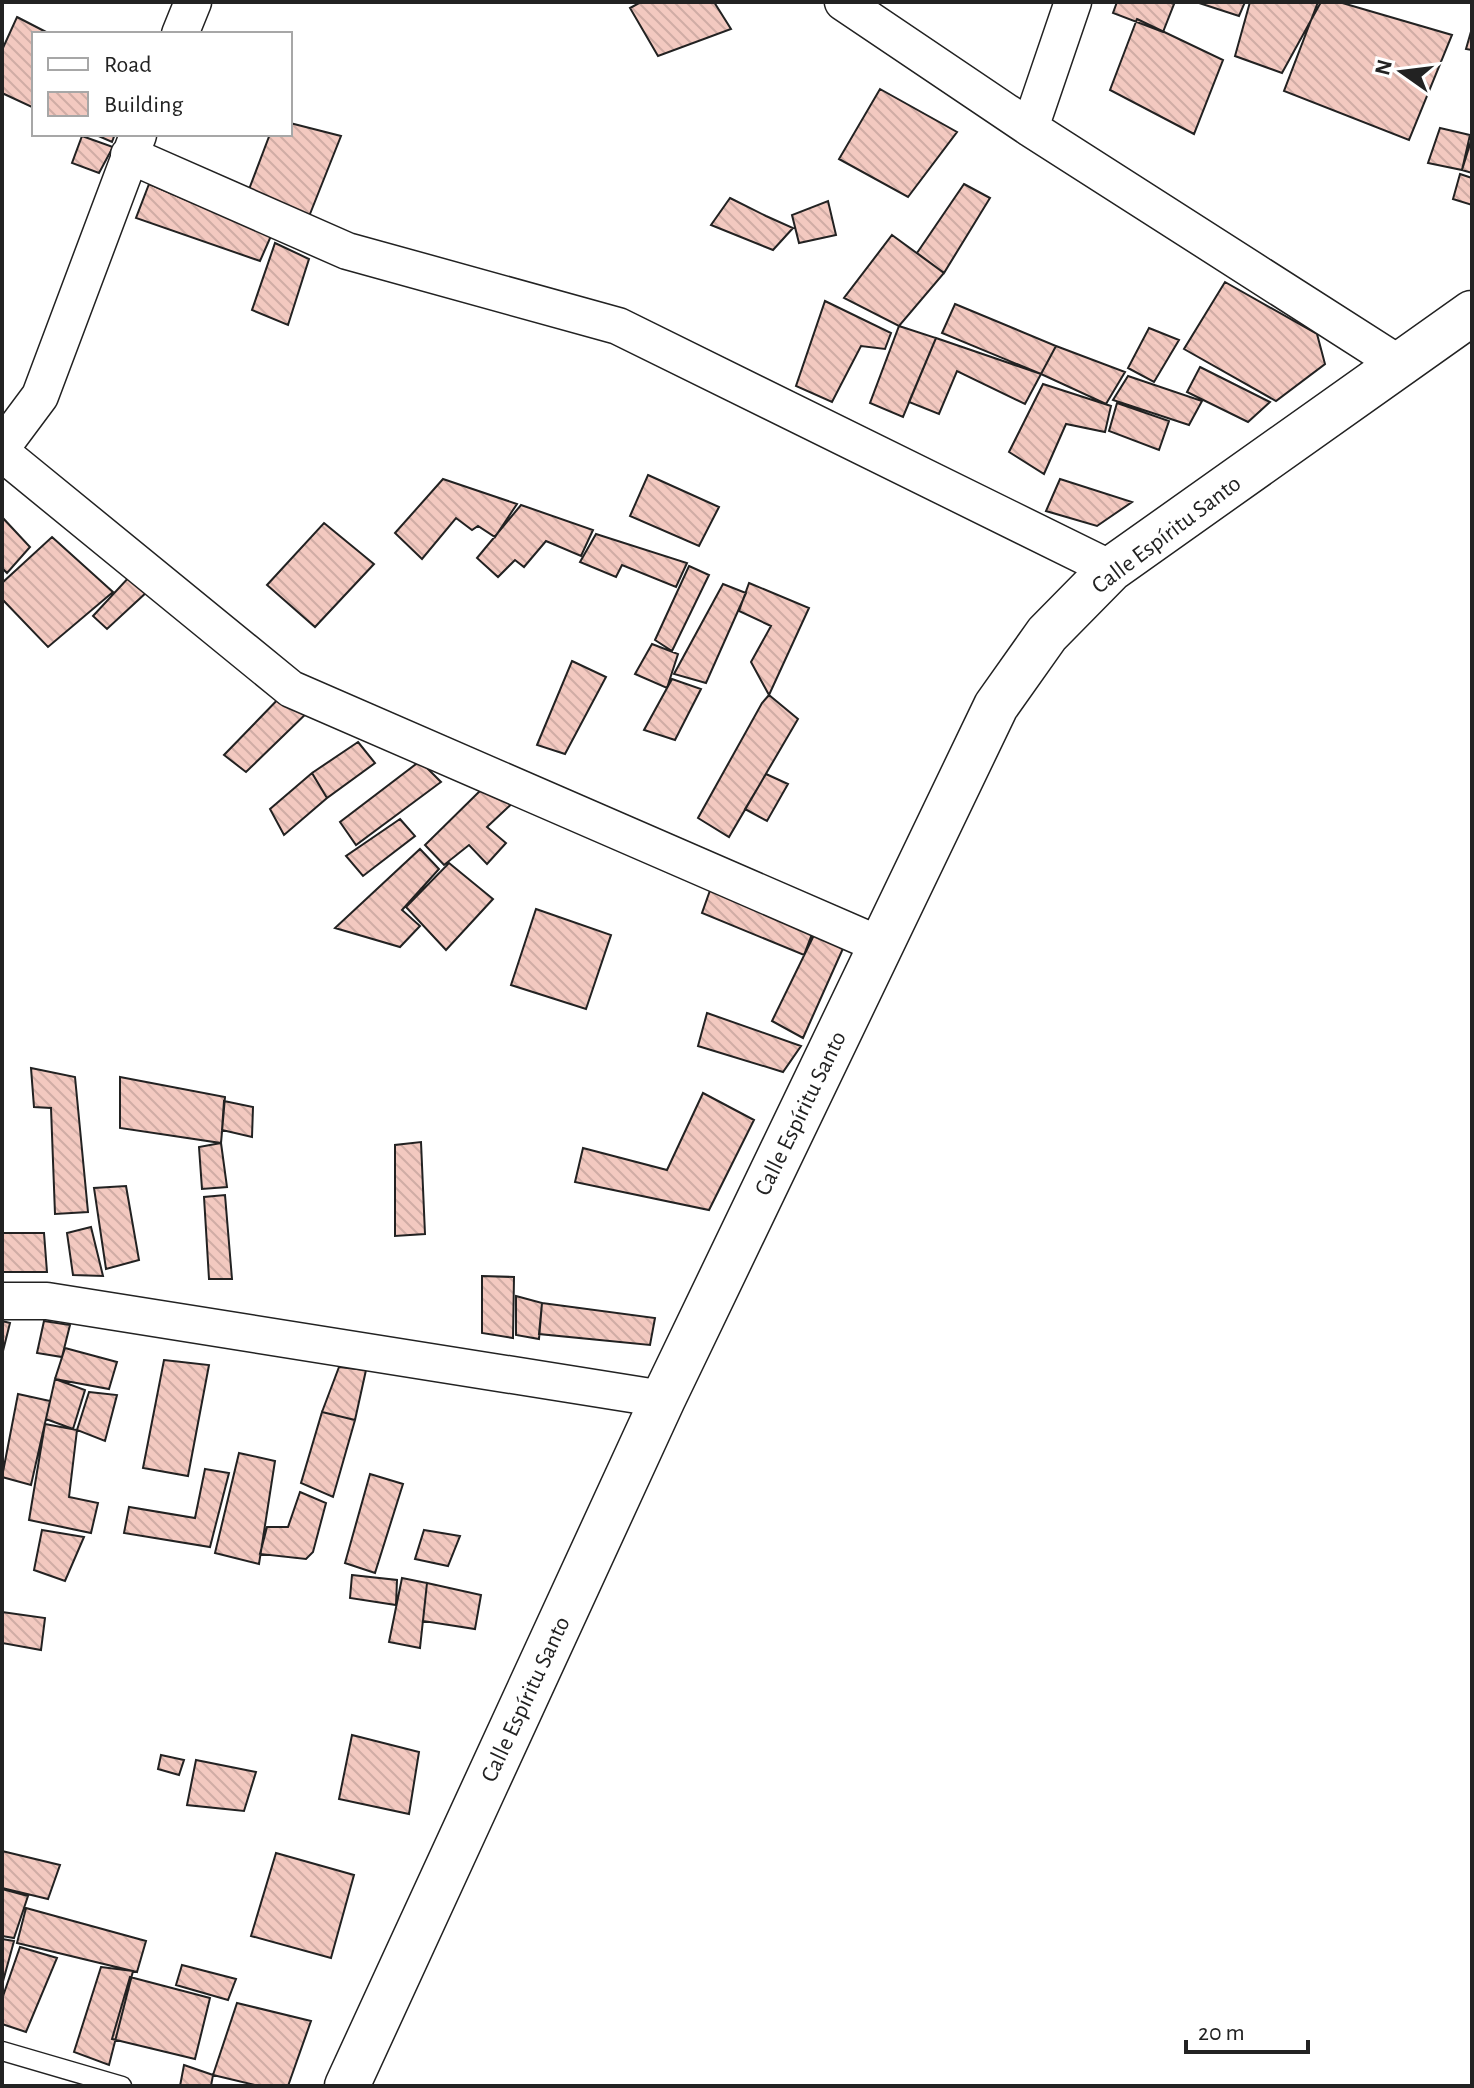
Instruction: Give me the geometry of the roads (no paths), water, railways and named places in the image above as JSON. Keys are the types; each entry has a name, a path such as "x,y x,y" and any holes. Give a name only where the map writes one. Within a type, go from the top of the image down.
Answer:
{"main road":[{"name":"Calle Espíritu Santo","path":"347,2086 663,1399 996,706 1047,634 1111,569 1472,313"}],"street":[{"path":"181,32 193,2"},
{"path":"843,2 1030,128 1399,364"},
{"path":"1030,128 1073,2"},
{"path":"2,447 40,396 134,145 347,251 618,326 1111,569"},
{"path":"2,453 291,689 880,945"},
{"path":"2,1301 47,1301 663,1399"}],"lane":[{"path":"2,2051 122,2086"}]}
